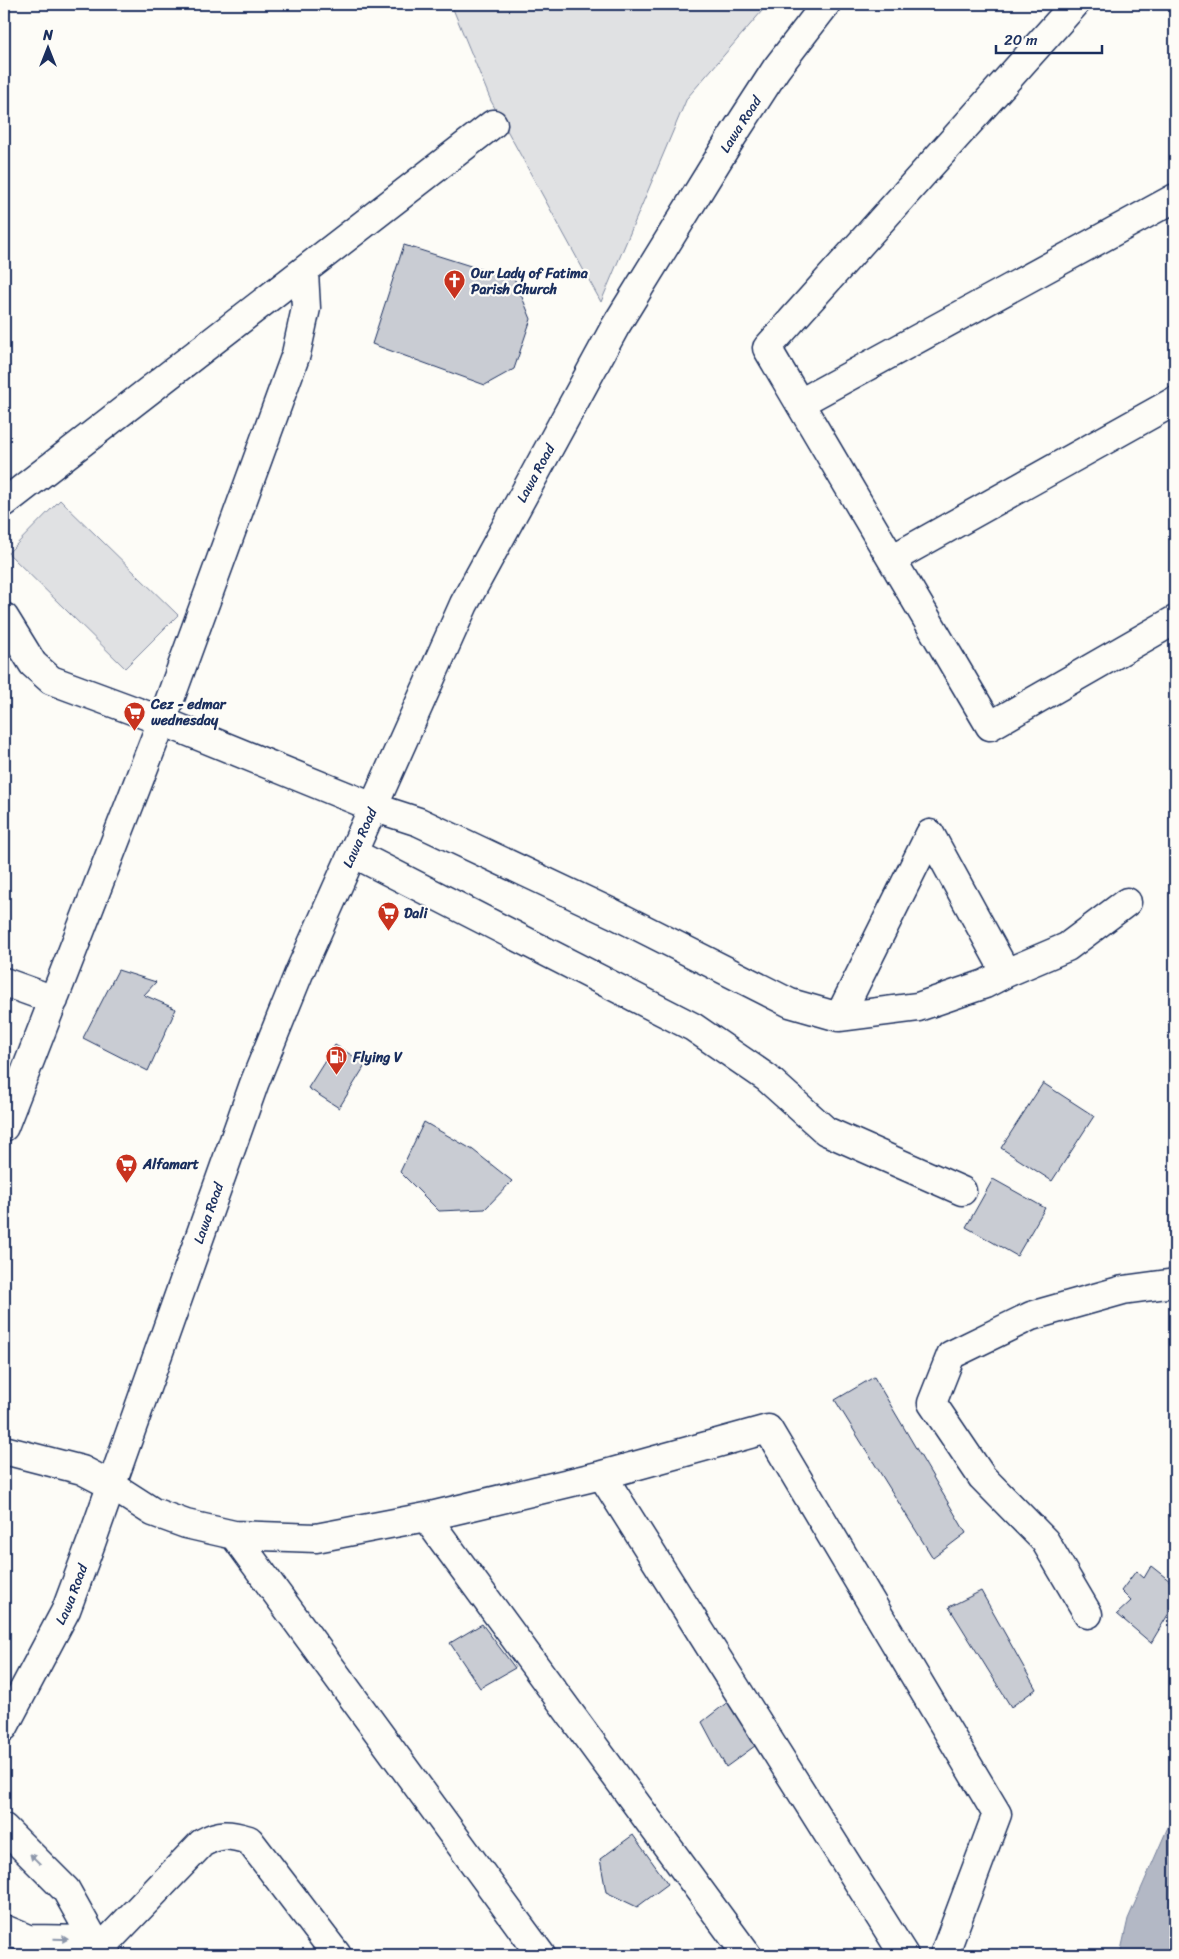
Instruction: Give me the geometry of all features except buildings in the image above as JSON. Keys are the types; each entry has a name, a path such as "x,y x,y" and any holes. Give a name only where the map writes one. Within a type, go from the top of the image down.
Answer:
{"street":[{"name":"Lawa Road","path":"4,1727 66,1610 254,1084 299,973 464,604 615,327 732,137 776,70 826,4"},
{"path":"1075,4 767,348 990,726 1175,620"},
{"path":"4,503 493,124"},
{"path":"800,402 1175,198"},
{"path":"4,1127 162,721 296,354 306,308 304,272"},
{"path":"892,559 1175,401"},
{"path":"4,617 33,664 51,680 162,721 373,807 419,822 614,914 790,1003 839,1017 918,1007 985,984 1006,972 1067,947 1127,902"},
{"path":"839,1017 930,834 1006,972"},
{"path":"352,853 693,1027 767,1078 826,1130 962,1191"},
{"path":"4,982 54,1000"},
{"path":"1088,1614 1046,1541 982,1476 932,1403 951,1354 1031,1316 1122,1290 1175,1283"},
{"path":"4,1450 82,1470 111,1485 153,1512 186,1524 234,1536 316,1538 426,1517 602,1475 768,1429 997,1814 944,1955"},
{"path":"602,1475 904,1955"},
{"path":"426,1517 747,1955"},
{"path":"234,1536 541,1955"},
{"path":"4,1828 66,1890 101,1948"},
{"path":"101,1948 202,1843 216,1836 234,1835 249,1840 337,1955"},
{"path":"4,1929 28,1939 101,1948"}],"shaded area":[{"path":"451,4 768,4 687,98 601,302 491,101"},
{"path":"60,500 178,615 125,668 8,553"},
{"path":"1175,1811 1175,1955 1120,1955 1128,1919"}],"place":[{"name":"Our Lady of Fatima Parish Church","path":"455,300"},
{"name":"Cez - edmar wednesday","path":"135,731"},
{"name":"Dali","path":"388,932"},
{"name":"Flying V","path":"337,1076"},
{"name":"Alfamart","path":"127,1183"}]}
